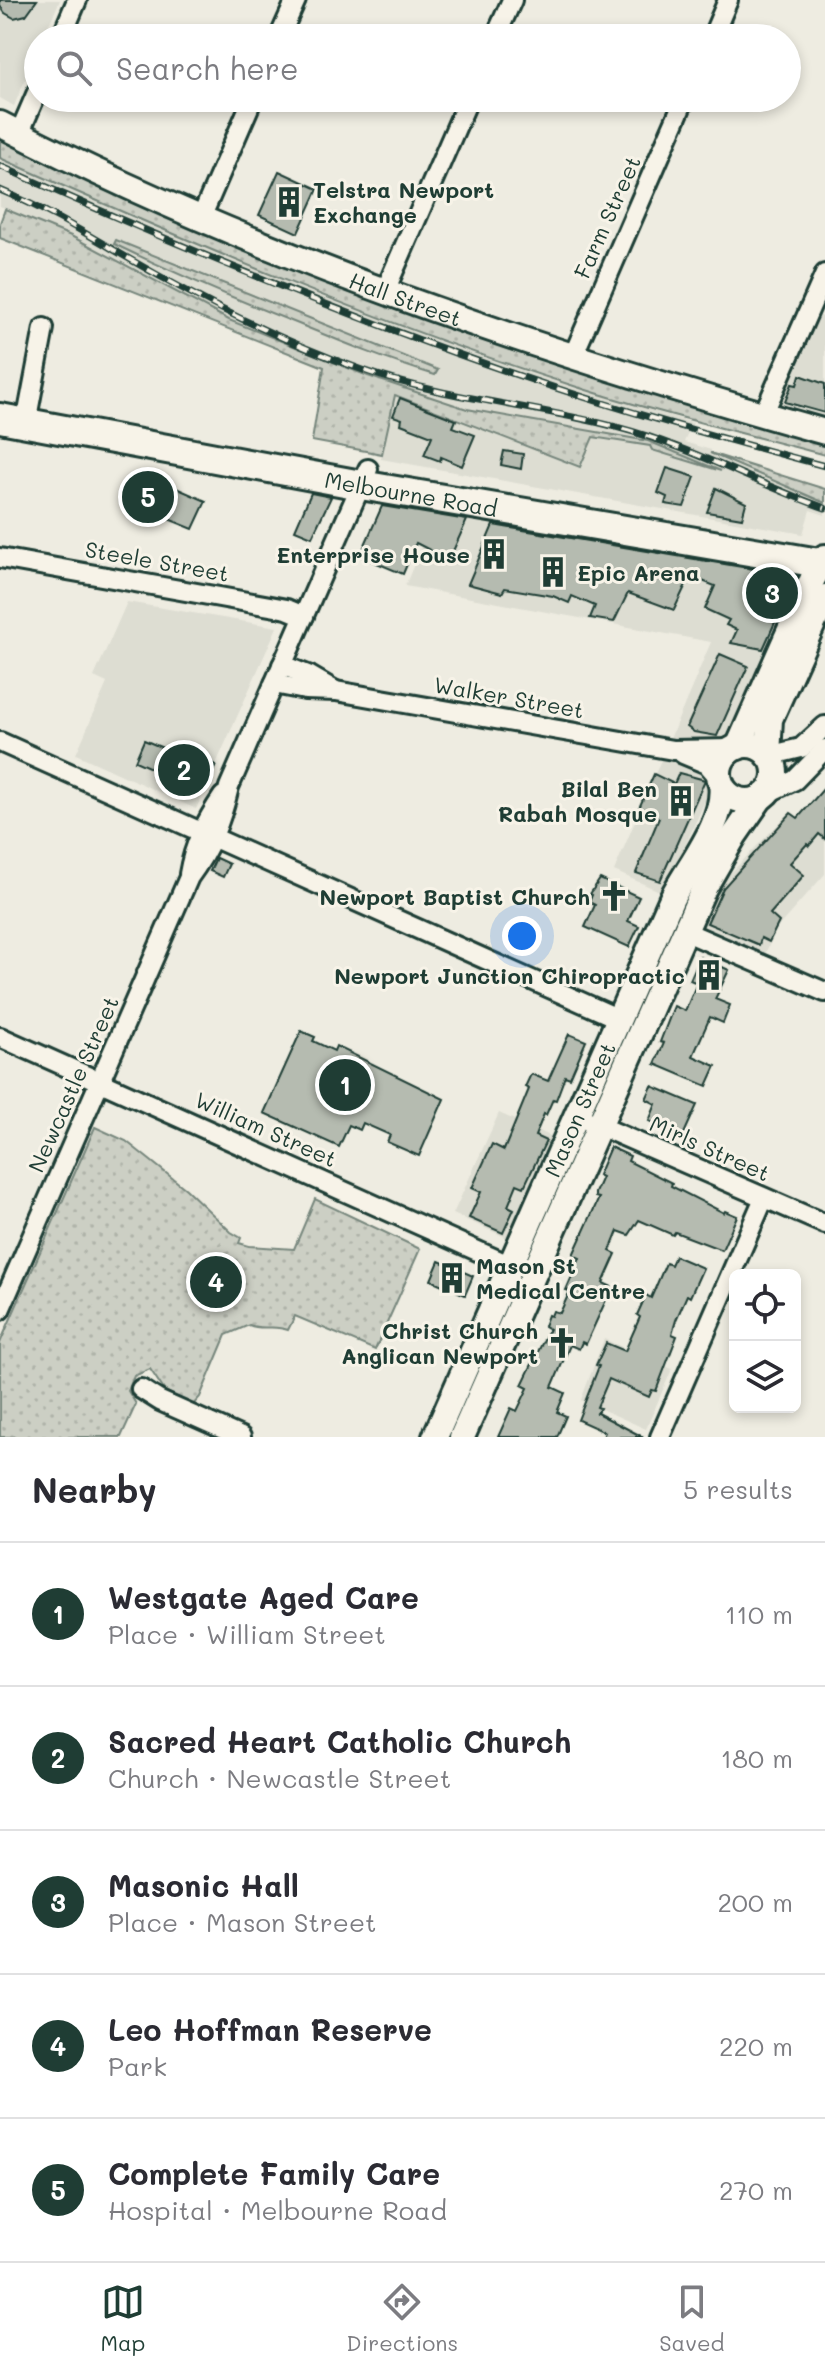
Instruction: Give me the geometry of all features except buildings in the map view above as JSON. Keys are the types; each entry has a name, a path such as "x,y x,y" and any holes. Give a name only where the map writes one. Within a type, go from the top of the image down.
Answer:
{"main road":[{"name":"Melbourne Road","path":"0,403 18,417 824,557"}],"street":[{"path":"67,24 77,0"},
{"path":"285,24 296,0"},
{"path":"501,24 512,0"},
{"path":"718,24 728,0"},
{"path":"10,129 24,110"},
{"path":"201,218 247,112"},
{"path":"385,291 463,112"},
{"name":"Farm Street","path":"573,356 679,112"},
{"name":"Hall Street","path":"10,129 201,218 385,291 573,356 825,432"},
{"path":"763,415 825,274"},
{"path":"18,417 44,328"},
{"name":"Newcastle Street","path":"0,1310 189,877 193,851 207,835 209,816 229,787 364,477"},
{"path":"824,557 736,748 722,761 720,780 728,794 735,799 748,801 795,780 825,749"},
{"name":"Steele Street","path":"0,558 287,609 304,616"},
{"path":"762,796 772,785 774,776 768,755 770,719 819,619 825,597"},
{"name":"Walker Street","path":"282,665 336,691"},
{"name":"Walker Street","path":"274,684 305,690 336,691 673,750 736,748"},
{"path":"736,748 752,745 768,755 801,748 825,726"},
{"path":"0,742 619,1019"},
{"name":"Walker Street","path":"673,750 707,764 720,780"},
{"name":"Mason Street","path":"462,1437 588,1120 619,1019 675,893 716,818 722,801 720,780"},
{"name":"Mason Street","path":"435,1437 511,1266 716,866 762,796"},
{"path":"684,931 825,992"},
{"name":"William Street","path":"0,1037 511,1266"},
{"name":"Mirls Street","path":"588,1120 825,1224"},
{"path":"660,1437 764,1198"},
{"path":"141,1389 160,1401 241,1437"}],"shaded area":[{"path":"0,0 60,0 49,24 24,24 24,83 14,106 0,98"},
{"path":"0,139 72,174 225,240 825,442 825,455 580,388 359,310 0,158"},
{"path":"0,158 293,283 441,340 577,388 693,423 684,442 711,450 711,454 825,503 825,515 810,510 803,534 381,459 394,394 579,467 592,437 650,446 652,450 711,467 648,441 467,409 368,376 229,320 71,236 0,206","holes":["116,240 437,370 435,375 396,363 155,264 115,244"]},
{"path":"5,209 71,236 229,320 368,376 467,409 648,441 721,471 652,450 650,446 593,437 580,467 395,395 382,454 312,441 324,367 0,238 0,223"},
{"path":"116,240 438,370 435,375 331,337 159,265 114,244"},
{"path":"818,315 825,318 825,422 777,409"},
{"path":"710,453 825,489 825,503"},
{"path":"439,504 810,566 664,893 614,871 711,642 405,586"},
{"path":"127,602 277,627 196,809 76,754 107,683 94,677"},
{"path":"791,811 825,840 825,874 777,928 765,954 700,926 718,886"},
{"path":"499,1113 557,1139 512,1240 453,1214"},
{"path":"95,1127 126,1141 186,1189 241,1238 239,1243 294,1249 315,1199 420,1249 375,1350 295,1316 288,1330 249,1325 226,1335 200,1397 192,1406 164,1390 150,1369 134,1376 128,1391 136,1404 121,1437 0,1437 0,1343"},
{"path":"604,1339 672,1369 646,1429 581,1400"}],"railway":[{"path":"0,166 259,278 456,354 635,413 825,466"},
{"path":"0,190 63,221 213,305 338,361 425,388 585,419 643,435 825,508"}],"place":[{"name":"Telstra Newport Exchange","path":"289,202"},
{"name":"Complete Family Care","path":"148,497"},
{"name":"Enterprise House","path":"494,554"},
{"name":"Epic Arena","path":"553,572"},
{"name":"Masonic Hall","path":"772,593"},
{"name":"Sacred Heart Catholic Church","path":"184,770"},
{"name":"Bilal Ben Rabah Mosque","path":"681,801"},
{"name":"Newport Baptist Church","path":"614,896"},
{"name":"Newport Junction Chiropractic","path":"709,975"},
{"name":"Westgate Aged Care","path":"345,1085"},
{"name":"Mason St Medical Centre","path":"452,1278"},
{"name":"Leo Hoffman Reserve","path":"216,1282"},
{"name":"Christ Church Anglican Newport","path":"562,1343"}]}
